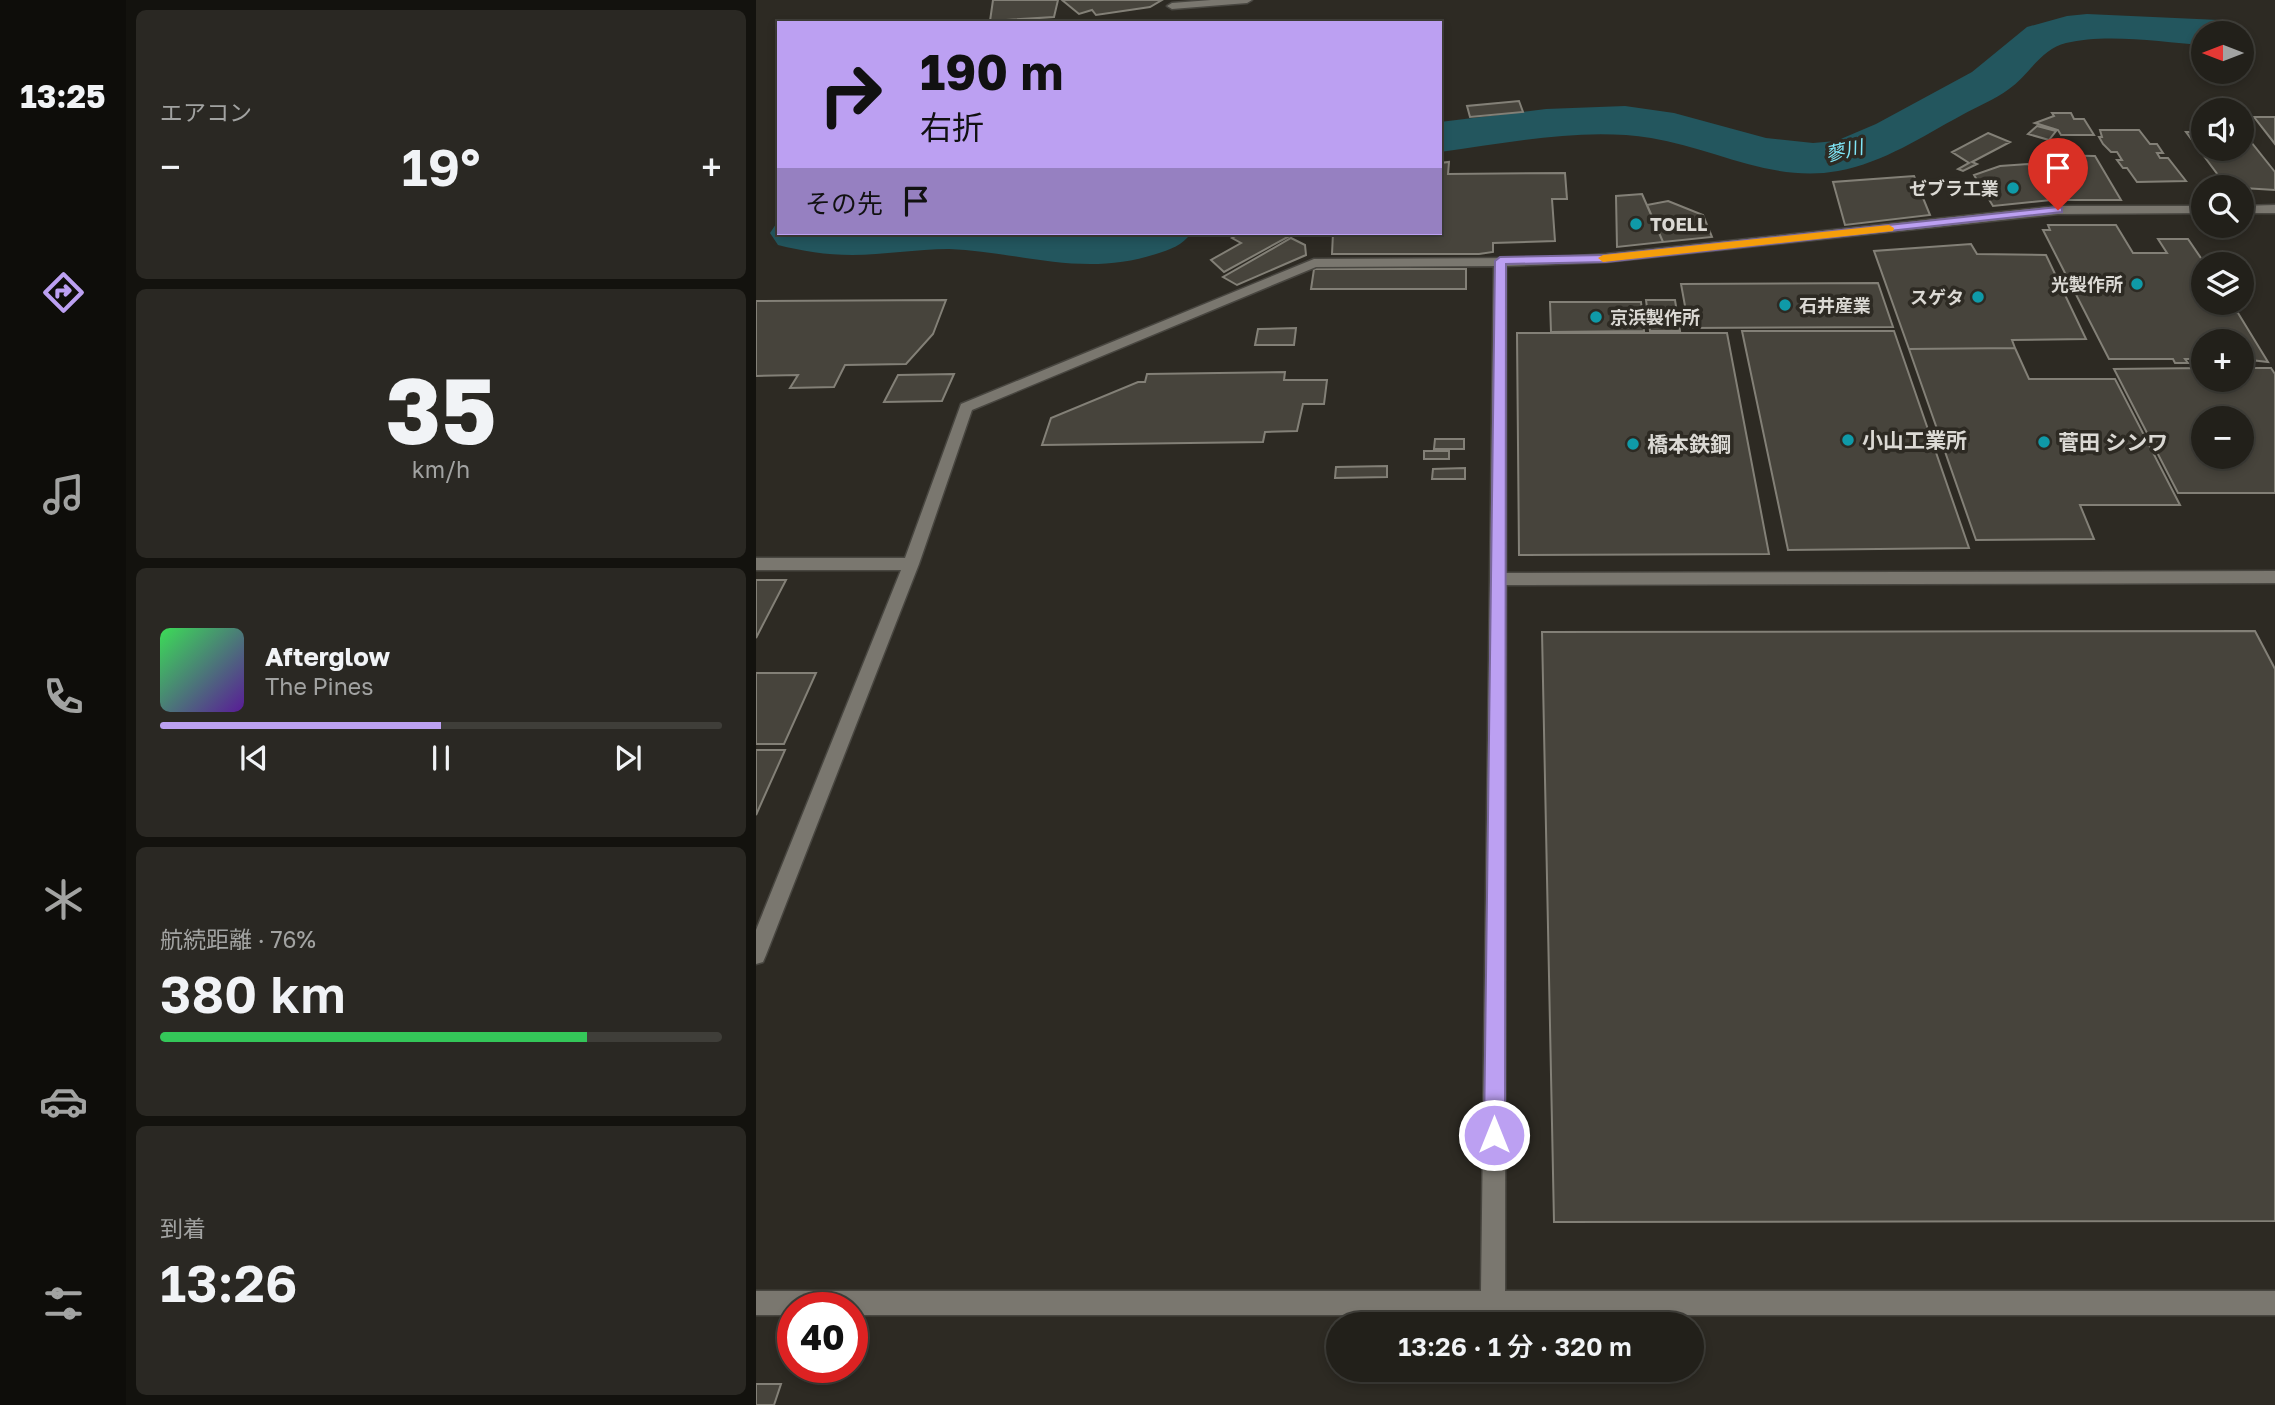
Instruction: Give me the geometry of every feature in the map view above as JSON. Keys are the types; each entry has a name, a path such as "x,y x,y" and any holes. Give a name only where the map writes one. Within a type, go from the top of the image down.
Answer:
{"street":[{"path":"1175,3 1247,0"},
{"path":"2254,209 2275,209"},
{"path":"756,954 911,564 966,407 1314,262 1606,258 2058,210 2191,210"},
{"path":"1493,1301 1500,261"},
{"path":"756,564 911,564"},
{"path":"1498,579 2275,577"},
{"path":"756,1303 2275,1303"}],"building":[{"path":"993,0 1058,0 1054,17 990,21"},
{"path":"1062,0 1162,0 1150,7 1096,15 1092,10 1079,14"},
{"path":"1519,101 1523,112 1470,117 1467,106"},
{"path":"2052,113 2071,113 2074,119 2084,119 2094,135 2061,135 2058,130 2035,123 2054,116"},
{"path":"2254,117 2275,117 2275,144"},
{"path":"2037,126 2056,131 2049,140 2028,134"},
{"path":"2100,130 2139,130 2150,144 2157,144 2163,153 2157,153 2160,158 2168,158 2186,181 2137,182 2117,160 2122,160 2117,152 2111,152 2103,144 2099,137 2102,137"},
{"path":"1988,133 2010,142 1972,162 1977,164 1963,171 1958,169 1969,163 1952,152"},
{"path":"2254,146 2275,172 2275,190 2254,189 2254,175 2218,175 2208,161 2254,161"},
{"path":"2036,155 2095,156 2121,200 2058,200"},
{"path":"1449,162 1448,174 1565,173 1567,199 1552,199 1555,241 1493,243 1493,252 1479,254 1332,254 1333,235 1442,235 1442,163"},
{"name":"ゼブラ工業","path":"2028,164 2052,200 1993,206 1974,175 2000,166"},
{"path":"1914,176 1930,215 1845,225 1833,182"},
{"name":"TOELL","path":"1642,194 1663,242 1617,247 1616,196"},
{"path":"1668,201 1703,215 1712,237 1663,242 1647,205"},
{"name":"光製作所","path":"2048,225 2116,225 2133,253 2167,253 2158,239 2188,239 2197,252 2191,252 2191,315 2239,315 2248,329 2191,329 2191,359 2185,359 2188,363 2175,363 2173,359 2109,359 2043,230 2050,230"},
{"path":"1237,235 1291,235 1224,272 1211,260 1241,243 1232,238"},
{"path":"1291,238 1305,245 1306,255 1237,285 1223,277"},
{"name":"スゲタ","path":"1971,244 1977,254 2046,255 2086,339 2012,340 2015,348 1909,349 1874,251"},
{"path":"1314,269 1466,269 1466,289 1311,289"},
{"name":"石井産業","path":"1878,283 1893,327 1689,328 1681,284"},
{"path":"946,300 933,334 906,364 845,365 834,387 790,388 798,375 756,376 756,301"},
{"path":"1646,300 1675,300 1680,331 1650,331"},
{"name":"京浜製作所","path":"1550,302 1641,302 1644,331 1551,332"},
{"path":"1296,328 1294,345 1255,345 1258,329"},
{"name":"小山工業所","path":"1742,331 1894,331 1969,548 1788,550"},
{"name":"橋本鉄鋼","path":"1517,333 1727,333 1769,554 1519,555"},
{"name":"光製作所","path":"2254,339 2268,362 2254,360"},
{"name":"菅田 シンワ","path":"2015,348 2029,379 2115,379 2180,505 2080,505 2094,539 1976,540 1909,349"},
{"path":"2191,368 2191,392 2254,392 2254,368 2271,368 2275,374 2275,493 2178,493 2114,369"},
{"path":"1285,372 1284,380 1327,380 1324,404 1303,404 1297,431 1265,432 1263,442 1042,445 1051,418 1138,382 1145,382 1147,374"},
{"path":"954,374 942,401 884,402 898,375"},
{"path":"1435,439 1464,439 1464,449 1434,449"},
{"path":"1424,451 1449,451 1449,459 1424,459"},
{"path":"1387,466 1387,477 1335,478 1336,467"},
{"path":"1465,468 1465,479 1432,479 1433,469"},
{"path":"756,580 786,580 756,638"},
{"path":"2255,631 2275,669 2275,1221 1554,1222 1542,632"},
{"path":"756,673 816,673 784,744 756,744"},
{"path":"756,750 785,750 756,815"},
{"path":"756,1384 781,1384 774,1405 756,1405"}],"waterway":[{"name":"蓼川","path":"1442,137 1546,123 1625,120 1674,128 1743,148 1789,157 1837,156 1865,148 1982,86 2001,73 2035,40 2050,33 2087,27 2191,31"},
{"name":"蓼川","path":"806,235 853,239 913,235"},
{"name":"蓼川","path":"975,235 1072,249 1126,246 1158,235"}],"slow traffic":[{"path":"1603,258 1889,228"}],"place":[{"name":"ゼブラ工業","path":"2013,188"},
{"name":"TOELL","path":"1636,224"},
{"name":"光製作所","path":"2137,284"},
{"name":"スゲタ","path":"1978,297"},
{"name":"石井産業","path":"1785,305"},
{"name":"京浜製作所","path":"1596,317"},
{"name":"小山工業所","path":"1848,440"},
{"name":"菅田 シンワ","path":"2044,442"},
{"name":"橋本鉄鋼","path":"1633,444"}],"route":[{"path":"1494,1135 1500,261 1548,262 1606,258 2058,210"}]}
